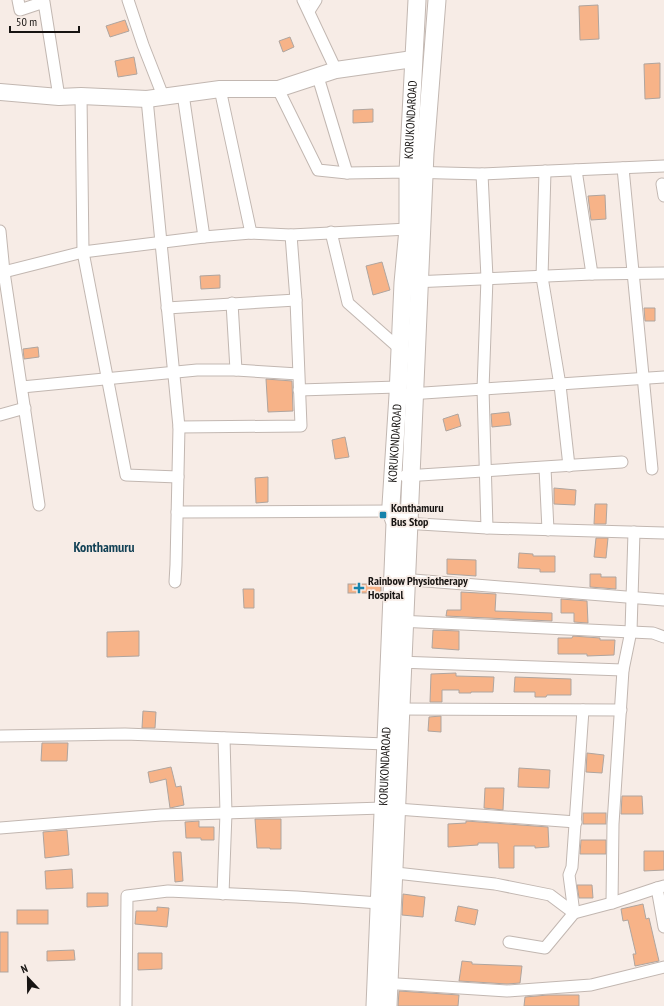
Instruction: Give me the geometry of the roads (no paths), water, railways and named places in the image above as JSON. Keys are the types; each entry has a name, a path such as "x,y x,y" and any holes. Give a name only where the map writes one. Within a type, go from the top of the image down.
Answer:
{"main road":[{"name":"KORUKONDAROAD","path":"375,1006 382,983 379,903 387,872 390,809 386,744 394,709 400,579 398,519 393,476 403,392 400,349 411,282 408,229 416,172 413,60 417,0"},
{"path":"398,519 411,475 403,392 411,282 416,172 437,0"},
{"path":"0,92 59,97 81,96 147,99 220,89 278,90 336,70 413,60"},
{"path":"390,809 394,709"},
{"path":"387,872 382,983 388,1006"}],"street":[{"path":"18,0 20,10 44,2 59,97"},
{"path":"128,0 143,45 163,96"},
{"path":"303,0 336,70"},
{"path":"309,11 316,0"},
{"path":"318,77 347,173"},
{"path":"220,89 251,233"},
{"path":"278,90 318,170 347,173 416,172 482,174 664,166"},
{"path":"183,94 204,237"},
{"path":"81,96 83,252 106,378 126,475 178,477"},
{"path":"147,99 179,426 175,582"},
{"path":"623,168 652,470"},
{"path":"576,170 592,274"},
{"path":"545,171 542,277 560,385 569,466"},
{"path":"482,174 487,278 483,389 487,528"},
{"path":"662,184 664,196"},
{"path":"2,272 83,252 204,237 251,233 291,235 408,229"},
{"path":"0,231 2,272 22,387 39,505"},
{"path":"331,232 348,303 400,349"},
{"path":"179,426 301,426 296,300 291,235"},
{"path":"411,282 592,274 664,274"},
{"path":"167,308 296,300"},
{"path":"232,303 236,370"},
{"path":"22,387 197,370 236,370 298,374"},
{"path":"299,390 403,392 560,385 664,377"},
{"path":"0,415 25,408"},
{"path":"393,476 486,472 622,462"},
{"path":"545,468 548,530"},
{"path":"177,512 398,519 487,528 664,533"},
{"path":"612,903 612,824 623,670 630,632 634,532"},
{"path":"400,579 664,600"},
{"path":"398,621 653,633 664,637"},
{"path":"396,662 623,670"},
{"path":"394,709 621,710"},
{"path":"574,913 569,875 572,867 576,822 583,710"},
{"path":"0,736 125,734 386,744"},
{"path":"223,894 226,812 224,738"},
{"path":"0,828 161,814 390,809 576,822"},
{"path":"387,872 495,884 550,895 574,913"},
{"path":"508,942 545,948 574,913 612,903 661,887 664,927"},
{"path":"126,1006 127,896 168,891 379,903"},
{"path":"382,983 506,991 591,985 664,967"}],"place":[{"name":"Konthamuru Bus Stop","path":"383,515"},
{"name":"Rainbow Physiotherapy Hospital","path":"359,588"}],"district":[{"name":"Konthamuru","path":"104,547"}]}
